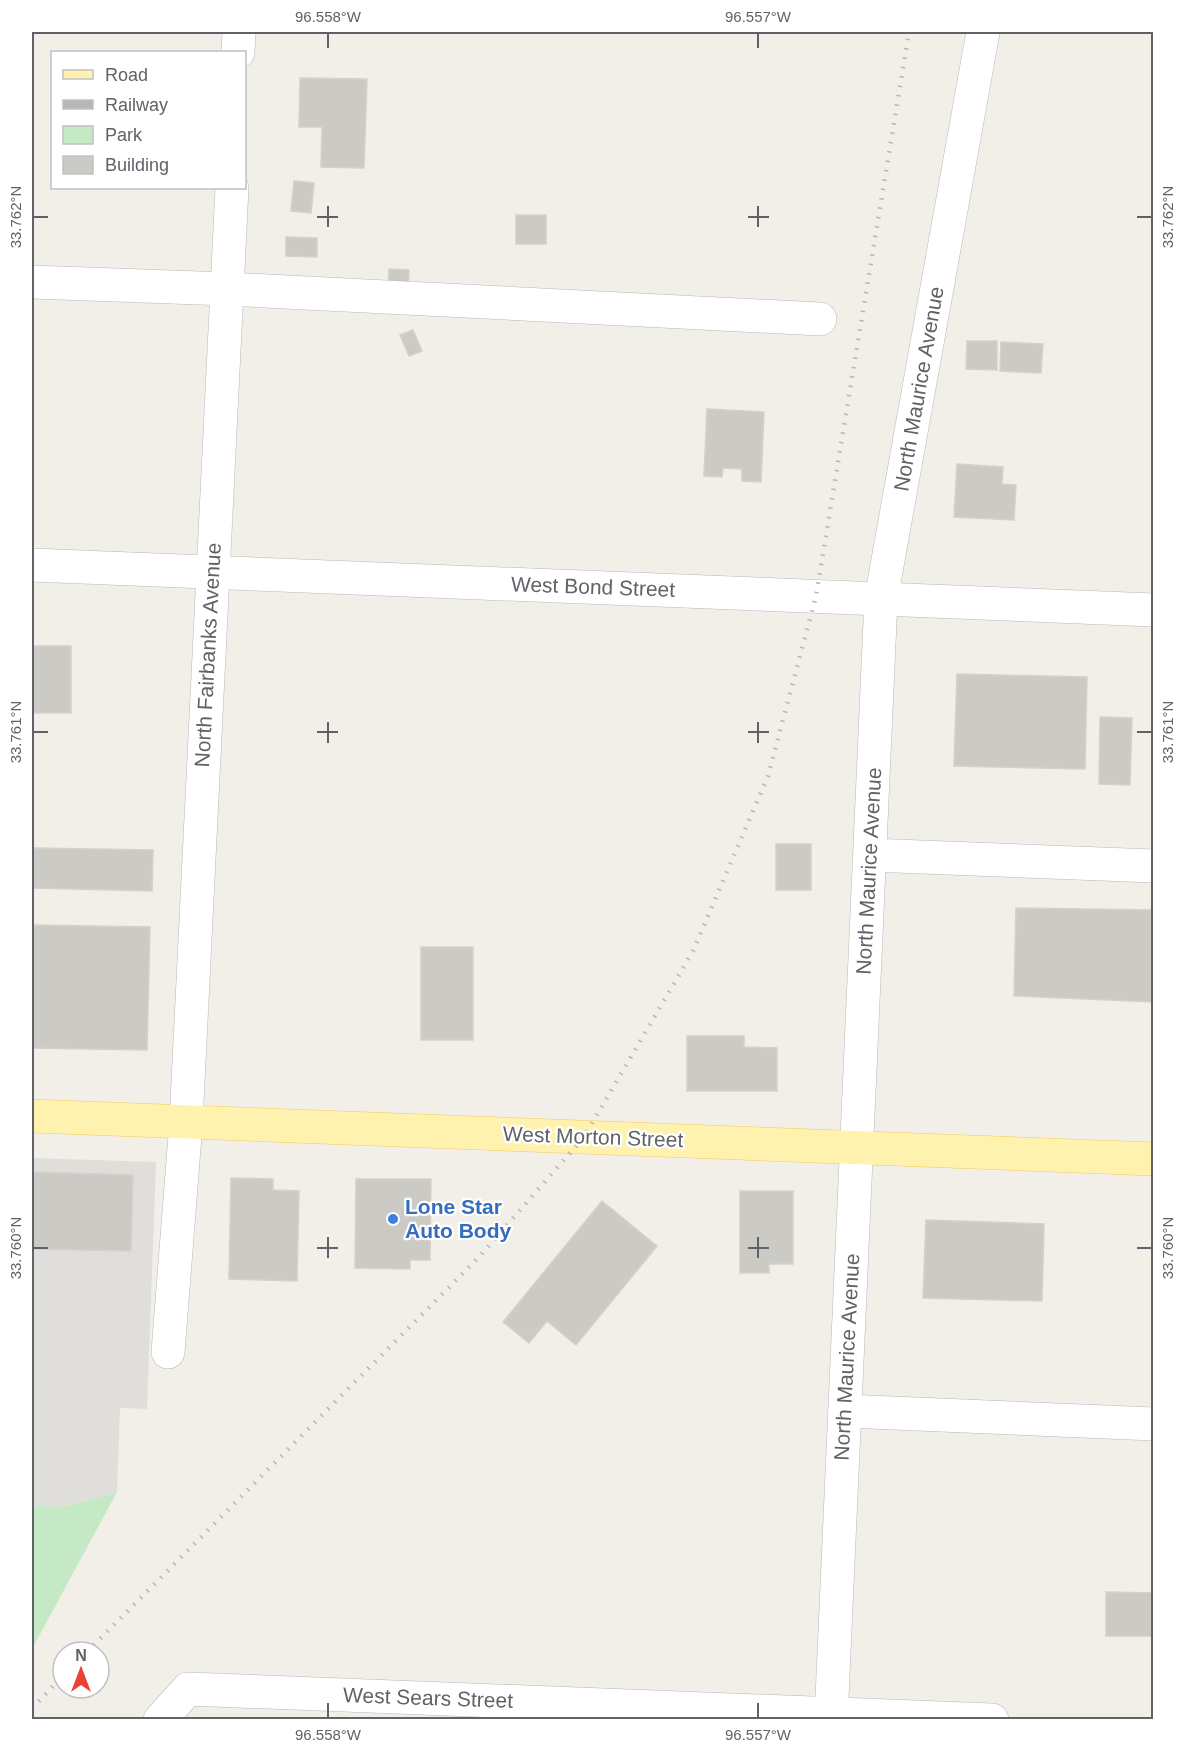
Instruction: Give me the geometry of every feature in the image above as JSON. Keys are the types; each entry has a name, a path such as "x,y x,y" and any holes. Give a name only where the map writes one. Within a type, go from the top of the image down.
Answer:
{"main road":[{"name":"West Morton Street","path":"32,1116 1154,1159"}],"street":[{"path":"238,51 239,32"},
{"name":"North Maurice Avenue","path":"831,1716 881,599 983,32"},
{"name":"North Fairbanks Avenue","path":"168,1352 186,1122 232,189"},
{"path":"32,282 227,289 820,319"},
{"name":"West Bond Street","path":"32,565 1154,610"},
{"path":"870,855 1154,866"},
{"path":"844,1411 1154,1424"},
{"name":"West Sears Street","path":"160,1719 188,1689 831,1716 993,1719"}],"shaded area":[{"path":"32,1158 156,1162 147,1409 120,1408 117,1492 63,1507 32,1506"}],"green space":[{"path":"117,1492 32,1649 32,1506 63,1507"}],"building":[{"path":"300,78 367,79 364,168 321,167 322,127 299,127"},
{"path":"294,181 314,183 311,213 291,211"},
{"path":"516,215 546,215 546,244 516,244"},
{"path":"286,237 317,238 317,257 286,256"},
{"path":"389,269 409,270 408,287 388,286"},
{"path":"413,330 422,351 409,356 400,335"},
{"path":"967,341 997,341 997,370 966,369"},
{"path":"1001,342 1043,344 1041,373 1000,371"},
{"path":"707,409 764,412 761,482 742,481 742,469 723,468 722,477 704,476"},
{"path":"957,464 1003,467 1002,484 1016,485 1014,520 954,517"},
{"path":"32,646 71,646 71,713 32,713"},
{"path":"957,674 1087,677 1085,769 954,766"},
{"path":"1100,717 1132,718 1130,785 1099,784"},
{"path":"776,844 811,844 811,890 776,890"},
{"path":"32,848 153,850 152,891 32,888"},
{"path":"1016,908 1154,910 1154,1002 1014,996"},
{"path":"32,925 150,927 147,1050 32,1048"},
{"path":"421,947 473,947 473,1040 421,1040"},
{"path":"687,1036 744,1036 744,1047 777,1048 777,1091 687,1091"},
{"path":"32,1172 133,1175 131,1251 32,1249"},
{"path":"231,1178 273,1179 273,1190 299,1191 297,1281 229,1279"},
{"name":"Lone Star Auto Body","path":"356,1179 431,1179 430,1260 410,1260 410,1269 355,1268"},
{"path":"740,1191 793,1191 793,1264 769,1264 769,1273 740,1273"},
{"path":"602,1201 657,1246 576,1345 547,1321 529,1343 503,1322"},
{"path":"926,1220 1044,1224 1042,1301 923,1298"},
{"path":"1106,1592 1154,1593 1154,1636 1106,1636"}],"railway":[{"path":"99,1640 479,1257 584,1137 693,951 768,776 816,596 909,32"},
{"path":"32,1708 51,1688"}],"place":[{"name":"Lone Star Auto Body","path":"393,1219"}]}
